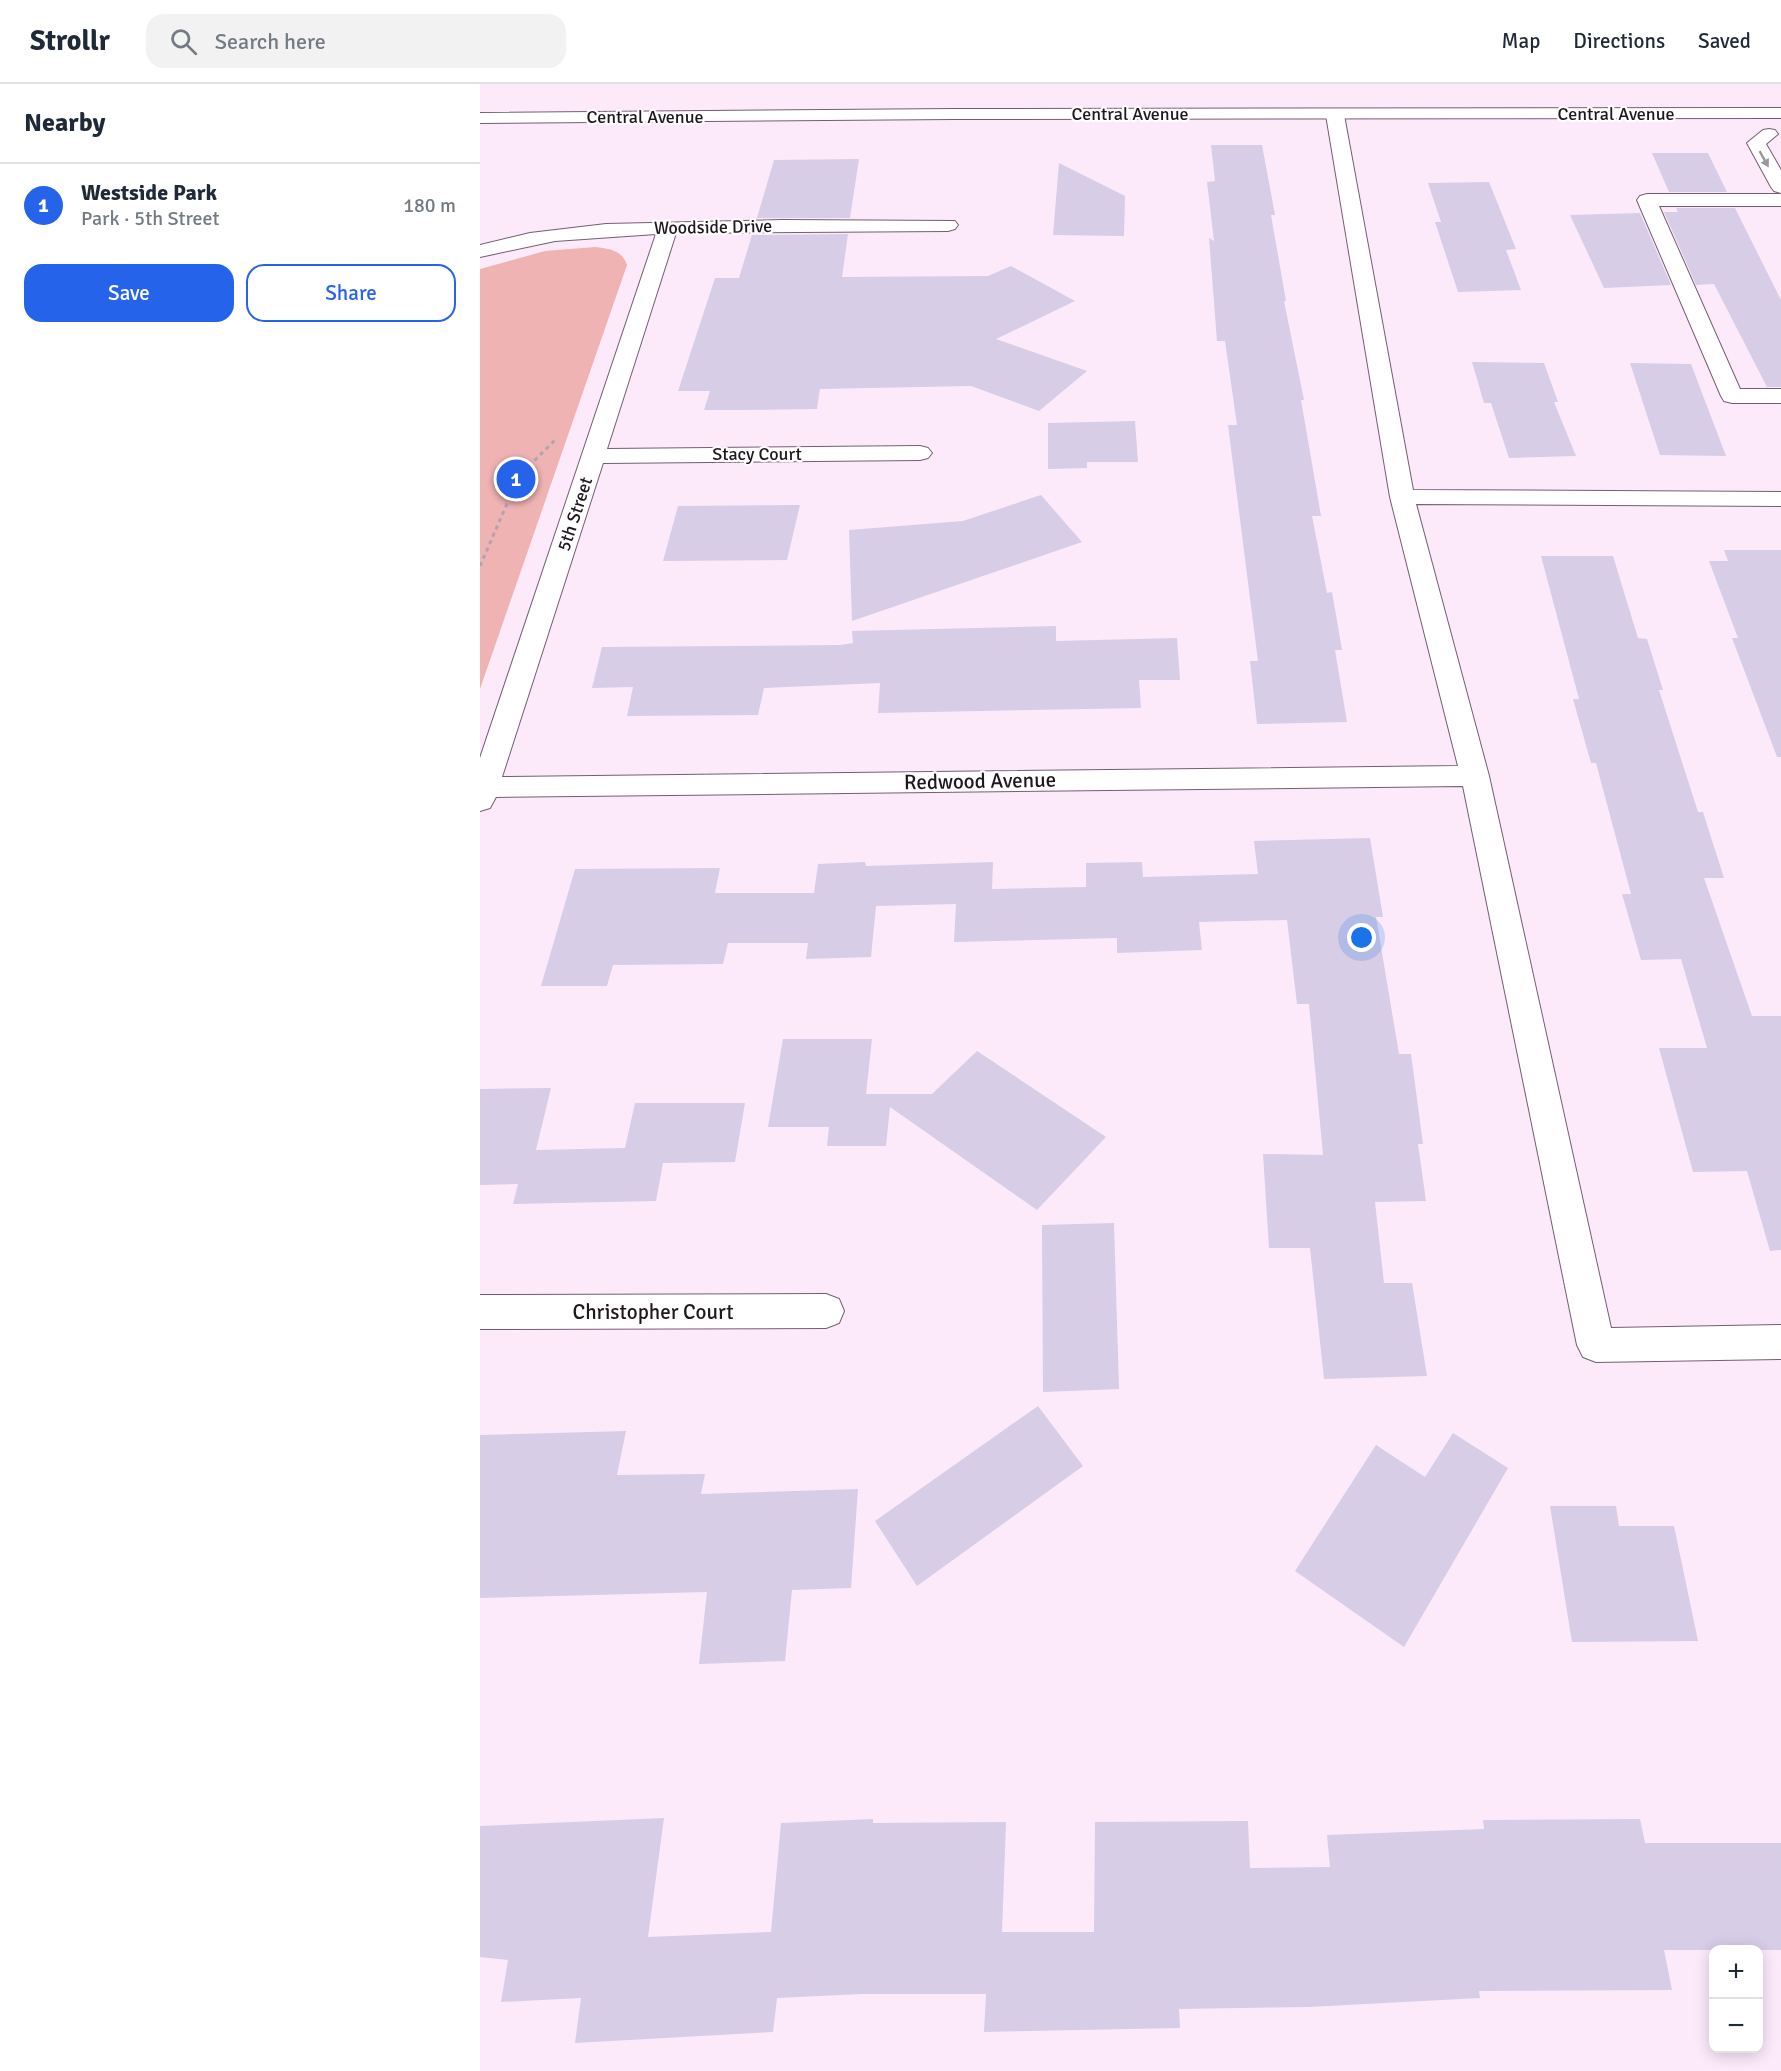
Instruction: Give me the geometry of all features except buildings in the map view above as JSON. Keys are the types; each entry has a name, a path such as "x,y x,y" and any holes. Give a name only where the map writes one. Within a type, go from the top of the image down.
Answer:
{"street":[{"path":"1757,113 1775,137 1756,143 1781,187"},
{"name":"Central Avenue","path":"480,118 1781,113"},
{"path":"1335,114 1402,497 1475,776 1596,1345 1781,1342"},
{"path":"1781,200 1647,200 1732,396 1781,396"},
{"name":"Woodside Drive","path":"480,251 555,235 668,228 948,225"},
{"name":"5th Street","path":"482,794 668,228"},
{"name":"Stacy Court","path":"594,456 920,453"},
{"path":"1402,497 1781,499"},
{"name":"Redwood Avenue","path":"482,794 1475,776"},
{"name":"Christopher Court","path":"480,1312 826,1311"}],"path":[{"path":"480,566 519,476 526,466 561,432"}],"shaded area":[{"path":"595,247 619,253 627,265 480,689 480,269 545,251"}],"place":[{"name":"Westside Park","path":"516,479"}]}
